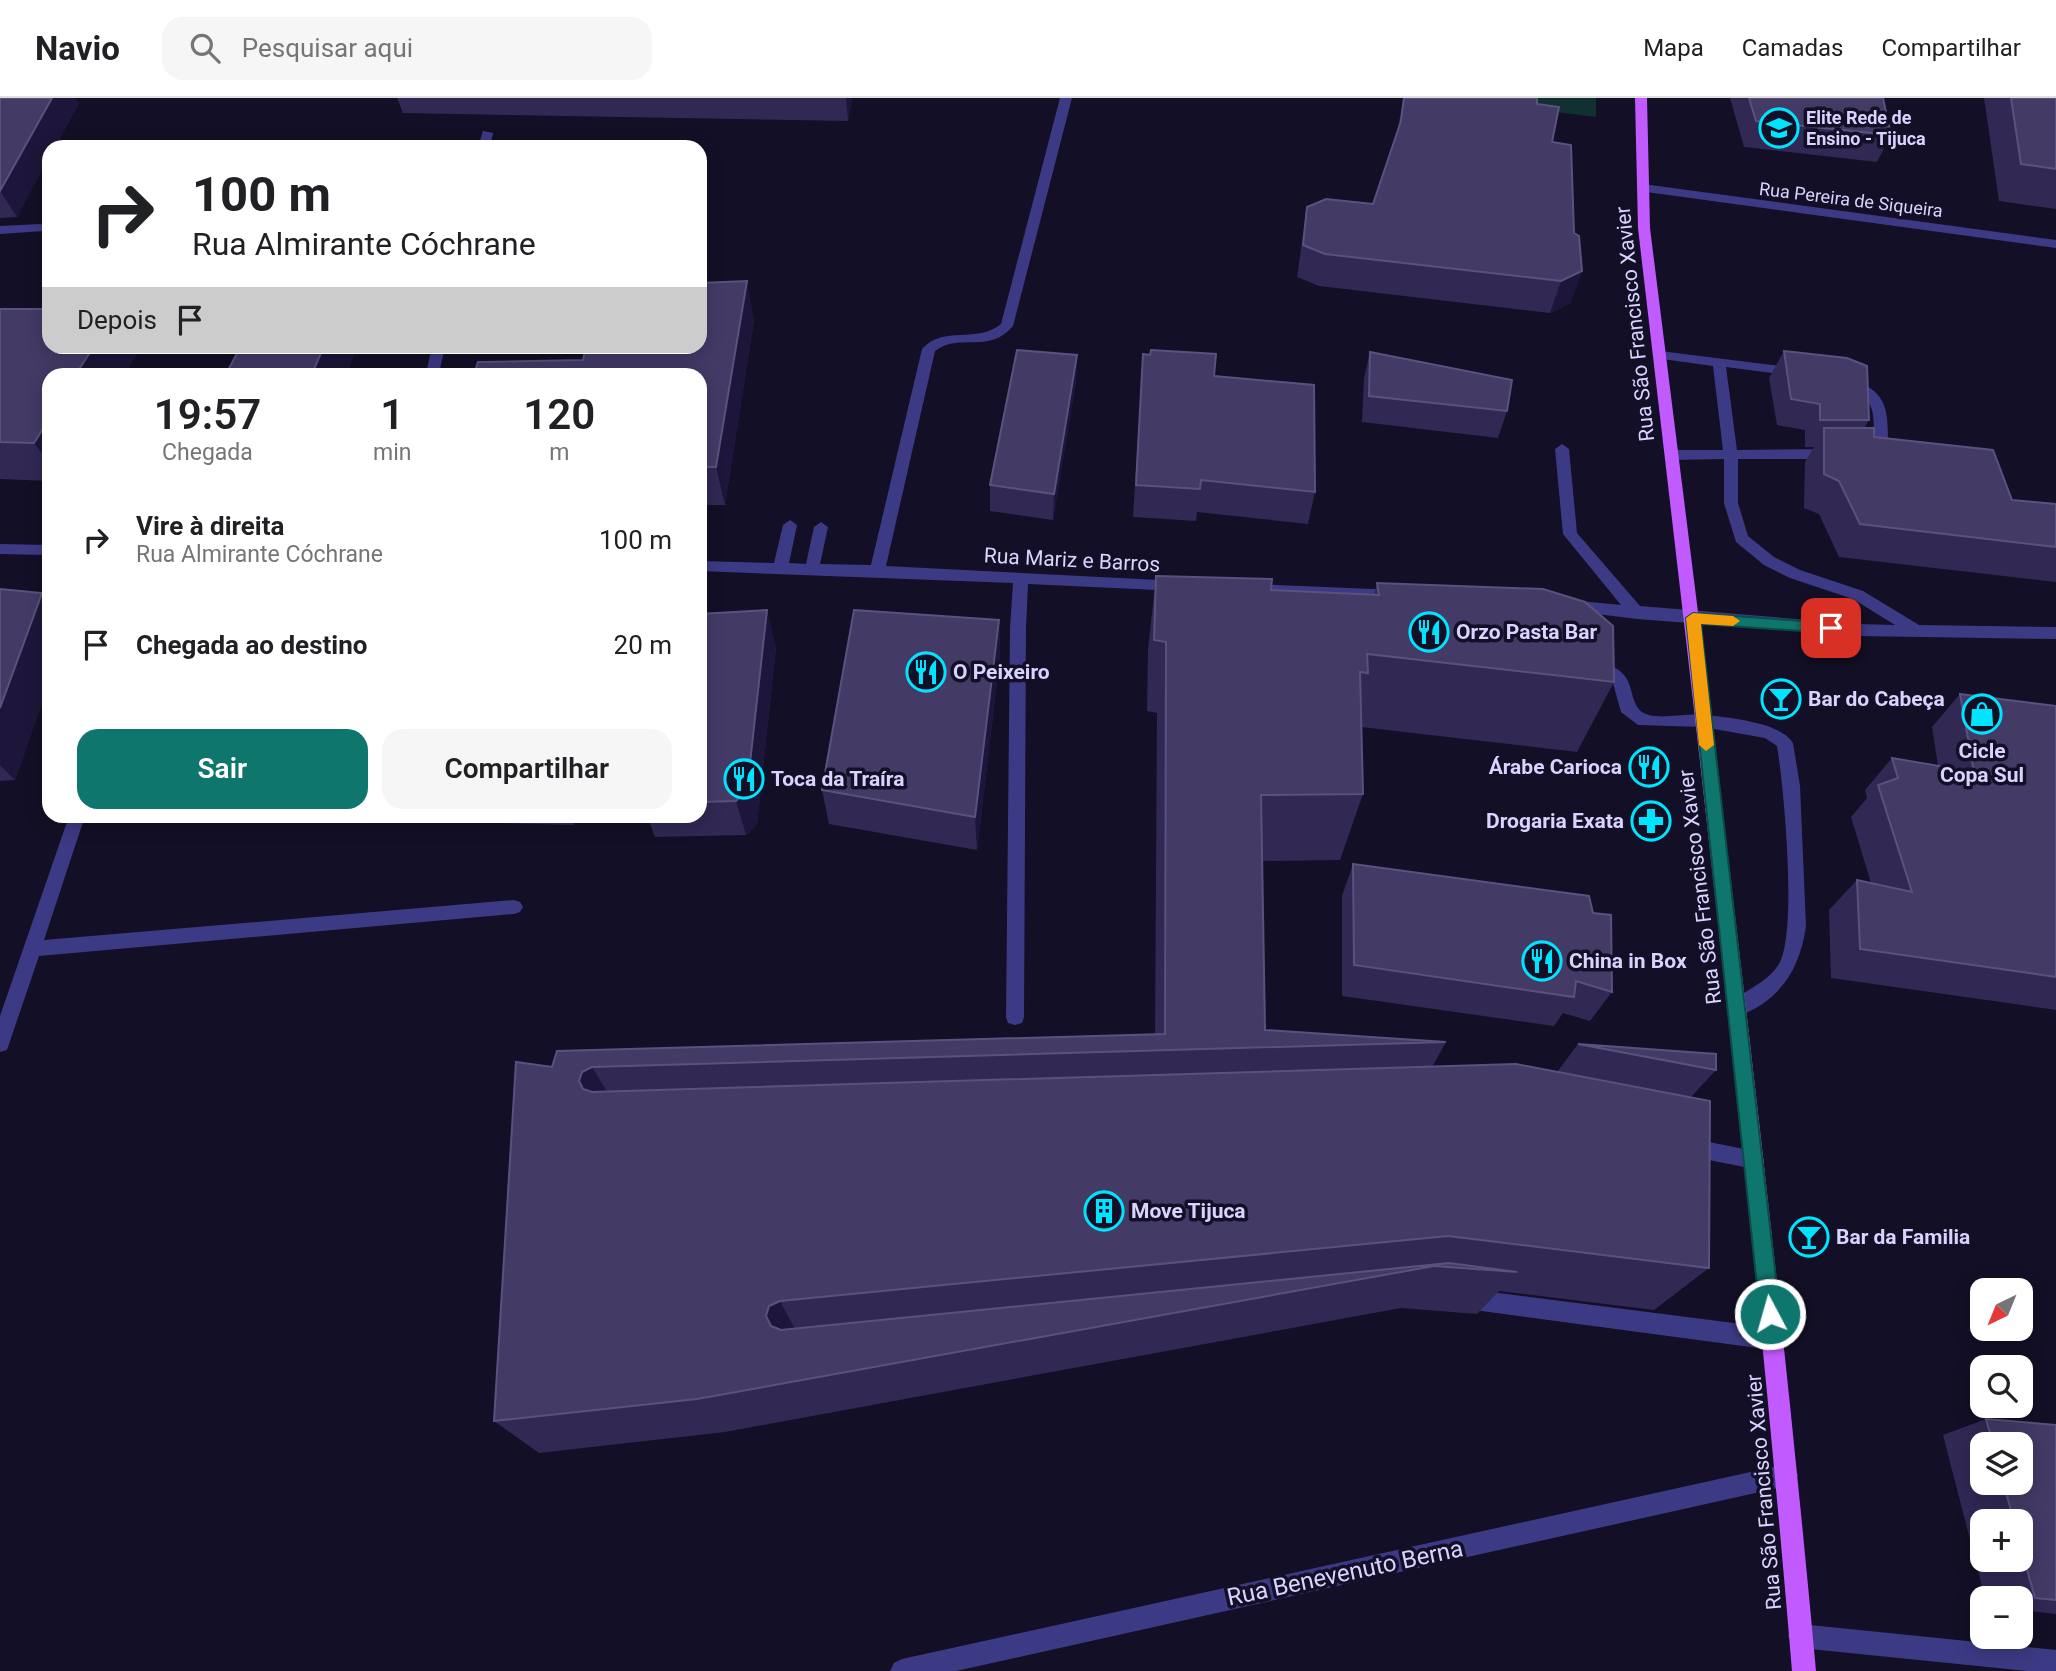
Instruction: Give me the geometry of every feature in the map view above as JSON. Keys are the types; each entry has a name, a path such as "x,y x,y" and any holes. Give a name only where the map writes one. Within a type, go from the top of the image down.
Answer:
{"main road":[{"name":"Rua São Francisco Xavier","path":"1641,98 1644,228 1738,1007 1787,1475 1804,1671"}],"street":[{"path":"877,571 929,349 941,339 982,340 997,337 1007,326 1066,98"},
{"path":"486,140 488,133"},
{"name":"Rua Pereira de Siqueira","path":"1643,188 2056,244"},
{"path":"0,230 40,228"},
{"path":"1660,355 1812,374"},
{"path":"1719,363 1731,455 1731,503 1741,537 1769,561 1795,574 1858,595 1919,632"},
{"path":"1672,456 1849,454 1871,450 1881,441 1881,406 1876,397 1860,387 1837,379"},
{"path":"1562,449 1570,534 1637,613"},
{"path":"780,568 790,525"},
{"path":"812,569 821,527"},
{"path":"0,549 42,550"},
{"name":"Rua Mariz e Barros","path":"707,566 877,571 1199,587"},
{"path":"1015,1017 1018,628 1021,579"},
{"path":"1226,588 1418,596"},
{"path":"1555,605 1858,630 2056,633"},
{"path":"1570,664 1609,671 1619,676 1623,681 1627,708 1644,721 1703,721 1769,732 1785,743 1788,755 1797,913 1795,944 1787,969 1771,989 1738,1007"},
{"path":"0,1044 75,823"},
{"path":"32,949 514,907"},
{"path":"1672,1144 1754,1160"},
{"path":"1452,1297 1773,1339"},
{"name":"Rua Benevenuto Berna","path":"902,1671 1787,1475"},
{"path":"1800,1636 2056,1662"}],"green space":[{"path":"1442,98 1596,98 1596,117"}],"building":[{"path":"0,98 52,98 0,191"},
{"path":"1404,98 1537,98 1537,104 1559,107 1552,142 1571,145 1574,233 1579,236 1582,271 1561,281 1325,254 1303,245 1307,207 1326,199 1373,204 1401,121"},
{"path":"1749,98 1883,98 1891,135 1756,121"},
{"path":"2011,98 2056,98 2056,169 2021,164"},
{"path":"747,281 716,467 707,467 707,368 476,368 478,362 583,360 584,354 707,354 707,283"},
{"path":"0,309 42,309 42,354 89,354 80,368 42,368 42,430 34,443 0,442"},
{"path":"1017,350 1077,355 1054,494 990,485"},
{"path":"1151,350 1216,354 1214,376 1314,385 1315,492 1201,480 1200,489 1136,485 1143,354 1150,355"},
{"path":"1784,351 1847,358 1867,366 1869,420 1820,420 1820,404 1791,399"},
{"path":"1370,352 1512,380 1507,411 1369,396"},
{"path":"237,354 321,354 315,368 229,368"},
{"path":"1824,428 1874,428 1874,437 1993,450 2012,500 2056,504 2056,547 1860,524 1839,481 1824,474"},
{"name":"Move Tijuca","path":"1156,576 1272,579 1271,590 1379,595 1377,583 1543,589 1585,602 1613,626 1614,682 1367,654 1368,673 1360,672 1363,794 1261,795 1265,1030 1446,1042 592,1067 582,1072 579,1081 583,1089 592,1092 1516,1064 1710,1101 1709,1268 1448,1236 780,1301 769,1306 766,1316 771,1326 781,1330 1449,1263 1517,1272 1434,1266 697,1399 494,1421 516,1062 552,1067 557,1051 1165,1034 1166,642 1154,640"},
{"path":"0,589 42,593 0,708"},
{"path":"767,610 747,790 736,801 707,802 707,614"},
{"path":"854,610 999,620 975,817 822,790"},
{"path":"1960,694 2056,706 2056,977 1860,949 1857,880 1912,892 1878,785 1898,778 1892,758 1974,772"},
{"path":"1353,864 1589,896 1593,913 1611,915 1612,992 1576,981 1574,997 1354,965"},
{"path":"1578,1044 1716,1054 1716,1070"},
{"path":"1986,1419 2056,1425 2056,1600 2035,1598 2028,1572 2033,1572 2033,1509 2011,1509 2007,1495 2033,1495 2033,1432 1990,1432"}],"slow traffic":[{"path":"1706,745 1693,618 1733,621"}],"place":[{"name":"Elite Rede de Ensino - Tijuca","path":"1779,128"},
{"name":"Orzo Pasta Bar","path":"1429,632"},
{"name":"O Peixeiro","path":"926,672"},
{"name":"Bar do Cabeça","path":"1781,699"},
{"name":"Cicle Copa Sul","path":"1982,714"},
{"name":"Árabe Carioca","path":"1649,767"},
{"name":"Toca da Traíra","path":"744,779"},
{"name":"Drogaria Exata","path":"1651,821"},
{"name":"China in Box","path":"1542,961"},
{"name":"Move Tijuca","path":"1104,1211"},
{"name":"Bar da Familia","path":"1809,1237"}],"route":[{"path":"1770,1314 1693,618 1831,628"}]}
